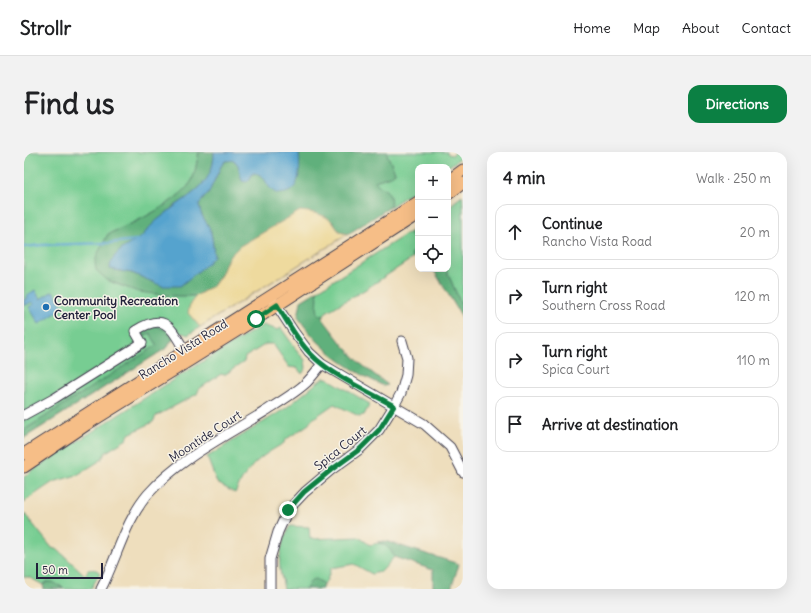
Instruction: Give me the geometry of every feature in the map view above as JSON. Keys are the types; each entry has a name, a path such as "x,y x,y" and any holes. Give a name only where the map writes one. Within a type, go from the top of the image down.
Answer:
{"main road":[{"path":"451,178 463,170"},
{"path":"451,192 463,183"},
{"name":"Rancho Vista Road","path":"24,467 415,204"},
{"name":"Rancho Vista Road","path":"24,454 185,351 415,216"}],"street":[{"path":"274,300 294,332 309,352 322,364 424,424 450,447 463,472"},
{"path":"24,415 55,398 142,342 135,331 152,322 160,322 168,325 185,351"},
{"name":"Spica Court","path":"270,589 270,559 278,532 288,510 304,492 360,449 379,430 401,393 406,375 407,358 402,341"},
{"name":"Moontide Court","path":"101,589 132,519 148,495 171,472 195,455 289,396 306,382 322,364"}],"green space":[{"path":"24,152 199,152 195,172 191,182 184,190 175,198 153,212 108,234 104,243 107,280 118,285 150,293 196,296 189,309 193,319 200,327 188,335 182,333 170,342 168,347 24,438"},
{"path":"199,152 214,152 210,175 200,187 173,207 151,226 142,237 121,250 113,258 115,270 132,273 146,279 206,265 214,256 213,242 210,229 201,213 199,204 209,192 221,166 225,161 234,160 246,182 253,173 264,179 272,190 299,171 299,152 386,152 395,172 393,175 375,181 389,193 391,201 390,207 348,234 339,231 333,222 228,258 221,275 214,285 196,296 174,296 138,292 107,280 96,270 95,263 97,255 108,234 153,212 175,198 184,190 191,182 195,172"},
{"path":"386,152 447,152 448,154 452,155 456,152 463,152 463,156 451,165 415,164 415,190 390,207 391,202 385,189 374,181 393,175 395,172"},
{"path":"462,196 463,309 447,272 451,272 451,205"},
{"path":"415,229 415,239 408,233"},
{"path":"408,233 415,239 415,248 411,255 413,258 366,289 326,312 324,316 318,314 317,291"},
{"path":"415,248 415,257 413,258 411,255"},
{"path":"435,272 447,272 463,309 463,327 462,317"},
{"path":"317,291 318,314 324,316 323,319 343,345 361,364 388,385 384,386 371,380 347,366 325,349 306,328 298,317 301,301"},
{"path":"263,325 278,330 281,328 305,360 306,368 302,374 297,368 289,367 273,344 266,344 245,357 244,362 224,375 221,374 199,389 197,394 156,416 153,422 129,434 127,439 106,452 101,460 77,475 53,482 24,503 24,477 34,469 187,371"},
{"path":"155,326 166,331 173,340 170,342 168,347 24,438 24,430 157,345 150,333 144,336 143,333 144,330"},
{"path":"323,378 327,378 370,404 364,415 359,416 334,404 311,420 309,424 285,440 284,443 260,458 244,476 235,493 217,483 207,457 286,408"},
{"path":"24,513 52,548 58,550 85,575 88,570 93,569 100,573 91,589 64,589 61,586 47,582 43,585 29,577 24,577"},
{"path":"290,526 309,527 310,539 359,537 370,545 385,545 394,557 382,571 372,574 354,564 331,568 327,580 323,586 323,583 306,589 284,589 280,570 280,553 285,536"},
{"path":"385,541 459,564 451,589 433,589 433,570 394,557 388,548 378,542"},
{"path":"316,579 323,583 322,589 306,589 311,580"},
{"path":"47,582 53,582 64,589 44,589 43,585"}],"sand":[{"path":"300,211 326,217 330,219 340,232 348,234 200,327 188,313 190,304 196,296 214,285 221,275 228,258 240,246"}],"water":[{"path":"214,152 299,152 299,176 291,191 280,194 274,192 270,188 261,175 253,173 249,180 246,182 242,181 238,165 234,160 225,161 221,166 209,192 199,204 201,213 210,229 214,256 206,265 180,286 162,286 132,273 110,269 113,258 121,250 141,237 156,221 198,189 209,174 213,164"},
{"name":"Community Recreation Center Pool","path":"35,290 40,299 53,291 64,308 39,324 29,307 34,304 32,302 24,306 24,300 27,298 26,296"}],"waterway":[{"path":"24,247 110,243 137,240"}],"place":[{"name":"Community Recreation Center Pool","path":"46,307"}],"route":[{"path":"256,319 277,305 309,352 322,364 335,373 394,406 379,430 360,449 304,492 288,510"}]}
